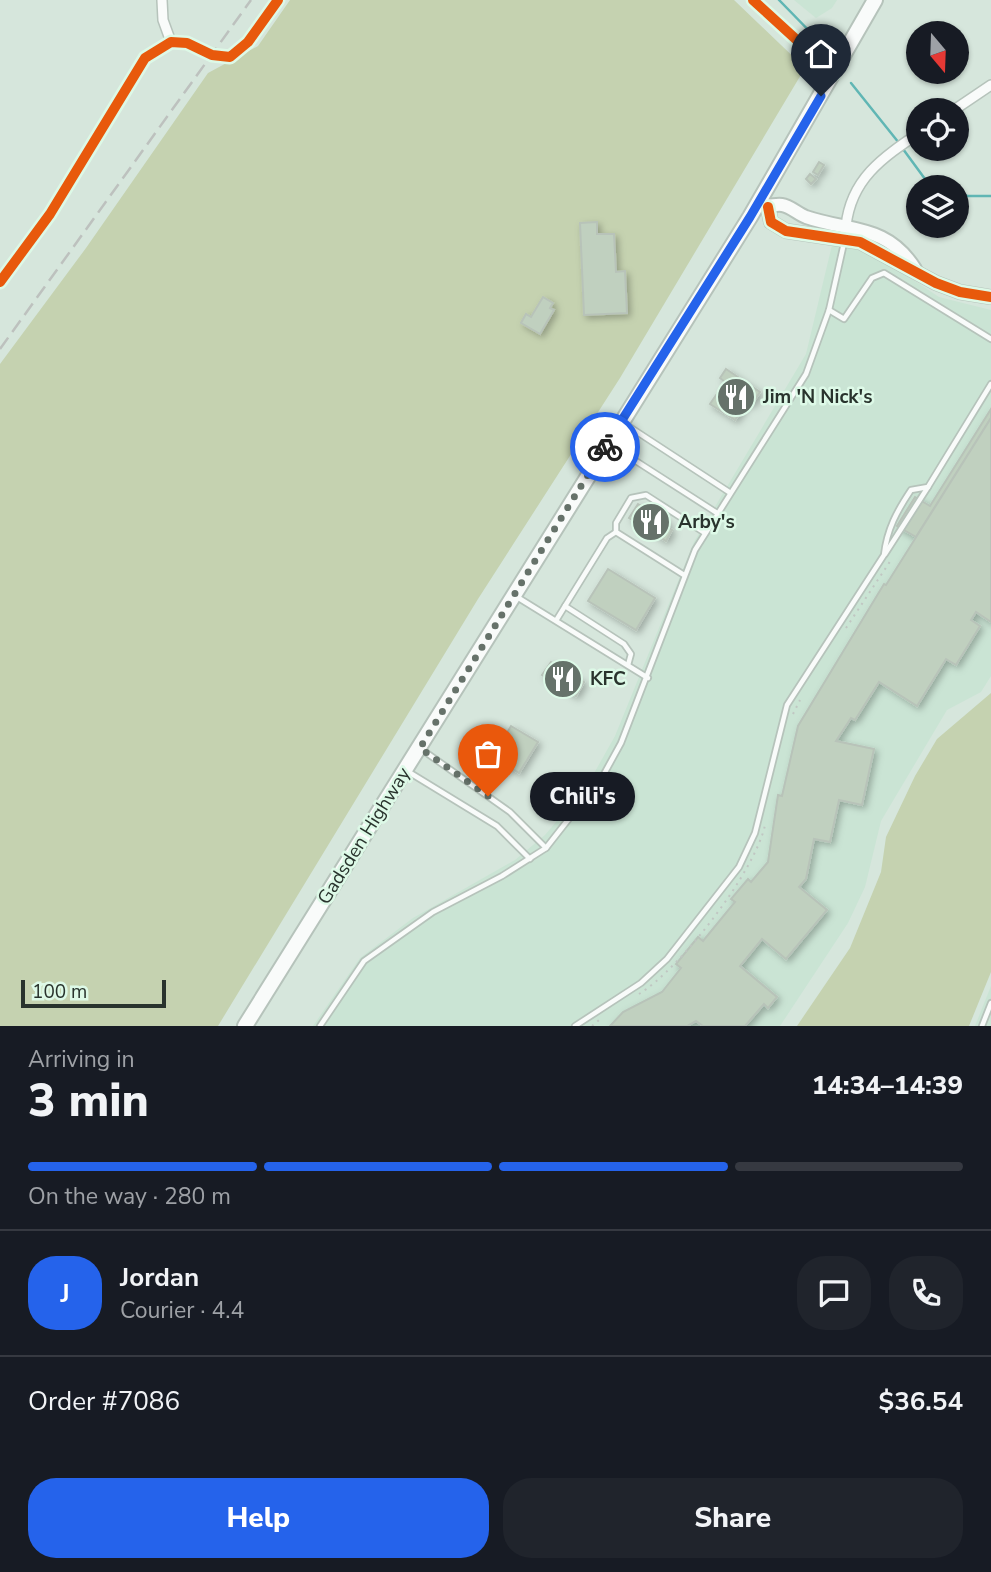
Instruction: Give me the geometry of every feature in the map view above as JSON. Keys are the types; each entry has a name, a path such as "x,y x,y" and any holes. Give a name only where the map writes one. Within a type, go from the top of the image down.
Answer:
{"main road":[{"name":"Gadsden Highway","path":"245,1026 406,771 607,443 763,204 875,0"}],"street":[{"path":"162,0 163,20 171,42"},
{"path":"0,282 65,191 145,58 171,42 187,43 212,55 230,57 248,42 278,0"},
{"path":"753,0 834,74"},
{"path":"969,100 991,85"},
{"path":"846,233 855,192 865,174 881,158 906,142"},
{"path":"846,233 782,205 763,204 771,222 786,231 846,233 868,231 893,243 903,251 915,269 949,289 991,297"}],"lane":[{"path":"320,1026 364,961 433,912 530,860 546,848 604,774 621,743 648,678 684,575 705,533 806,374 829,310 846,233"},
{"path":"829,310 845,319 872,278 884,273 991,339"},
{"path":"575,1026 641,983 667,959 739,867 755,833 787,705 991,384"},
{"path":"621,421 729,492"},
{"path":"607,443 717,513"},
{"path":"884,555 889,529 911,490 928,487"},
{"path":"617,532 616,523 631,498 637,494 646,495 705,533"},
{"path":"557,619 607,538 617,532"},
{"path":"617,532 684,575"},
{"path":"514,595 557,619 648,678"},
{"path":"565,607 624,644 631,653 628,665"},
{"path":"420,748 510,812 546,848"},
{"path":"406,771 498,826 530,860"},
{"path":"982,1026 991,1003"}],"shaded area":[{"path":"290,0 734,0 805,68 620,378 478,599 218,1026 0,1026 0,364 86,248 208,73 258,46"},
{"path":"794,0 837,0 832,8 816,18"},
{"path":"832,245 859,249 888,263 939,297 991,310 991,676 981,692 947,710 881,821 865,887 848,923 780,1026 313,1026 360,958 413,918 515,860 545,835 588,784 615,736 694,542 806,354"},
{"path":"991,693 991,972 969,1026 797,1026 850,948 881,872 886,837 915,776 937,739"},
{"path":"991,986 991,1026 975,1026"}],"building":[{"path":"819,162 824,165 818,175 813,172"},
{"path":"810,174 816,179 811,184 806,179"},
{"path":"597,222 597,234 614,234 616,272 625,271 627,313 584,315 580,223"},
{"path":"543,297 553,303 550,308 554,310 540,334 521,323 526,314 531,317"},
{"name":"Jim 'N Nick's","path":"726,369 760,392 752,404 748,402 735,420 710,404 725,382 720,378"},
{"path":"991,409 991,418 916,537 897,526 915,497 930,506"},
{"path":"991,418 991,622 976,612 971,620 980,626 956,665 946,659 917,706 879,682 855,720 851,718 836,741 874,749 862,805 839,800 830,842 814,839 806,879 799,887 827,910 786,959 762,939 740,966 777,997 768,1008 764,1004 745,1026 703,1026 696,1021 687,1026 610,1026 623,1012 662,992 681,968 676,964 698,937 703,941 735,902 731,899 748,879 751,882 768,862 778,795 782,796 798,726 884,584 886,585"},
{"path":"638,504 669,522 666,526 672,530 666,541 629,518"},
{"path":"608,569 655,598 636,630 588,601"},
{"name":"KFC","path":"551,662 584,682 576,696 542,675"},
{"path":"511,726 538,742 519,773 493,756"}],"waterway":[{"path":"779,0 821,43"},
{"path":"851,83 899,143"},
{"path":"903,149 922,175"},
{"path":"969,196 991,196"}],"railway":[{"path":"0,349 251,0"}],"cycle path":[{"path":"0,282 50,214 145,58 171,42 187,43 212,55 230,57 248,42 278,0"},
{"path":"753,0 834,74"},
{"path":"768,207 771,222 786,231 860,242 936,283 960,292 991,297"}],"way so far":[{"path":"488,796 420,748 605,447"}],"place":[{"name":"Jim 'N Nick's","path":"736,397"},
{"name":"Arby's","path":"651,522"},
{"name":"KFC","path":"563,679"},
{"name":"Chili's","path":"488,796"}],"route":[{"path":"605,447 750,217 821,96"}]}
